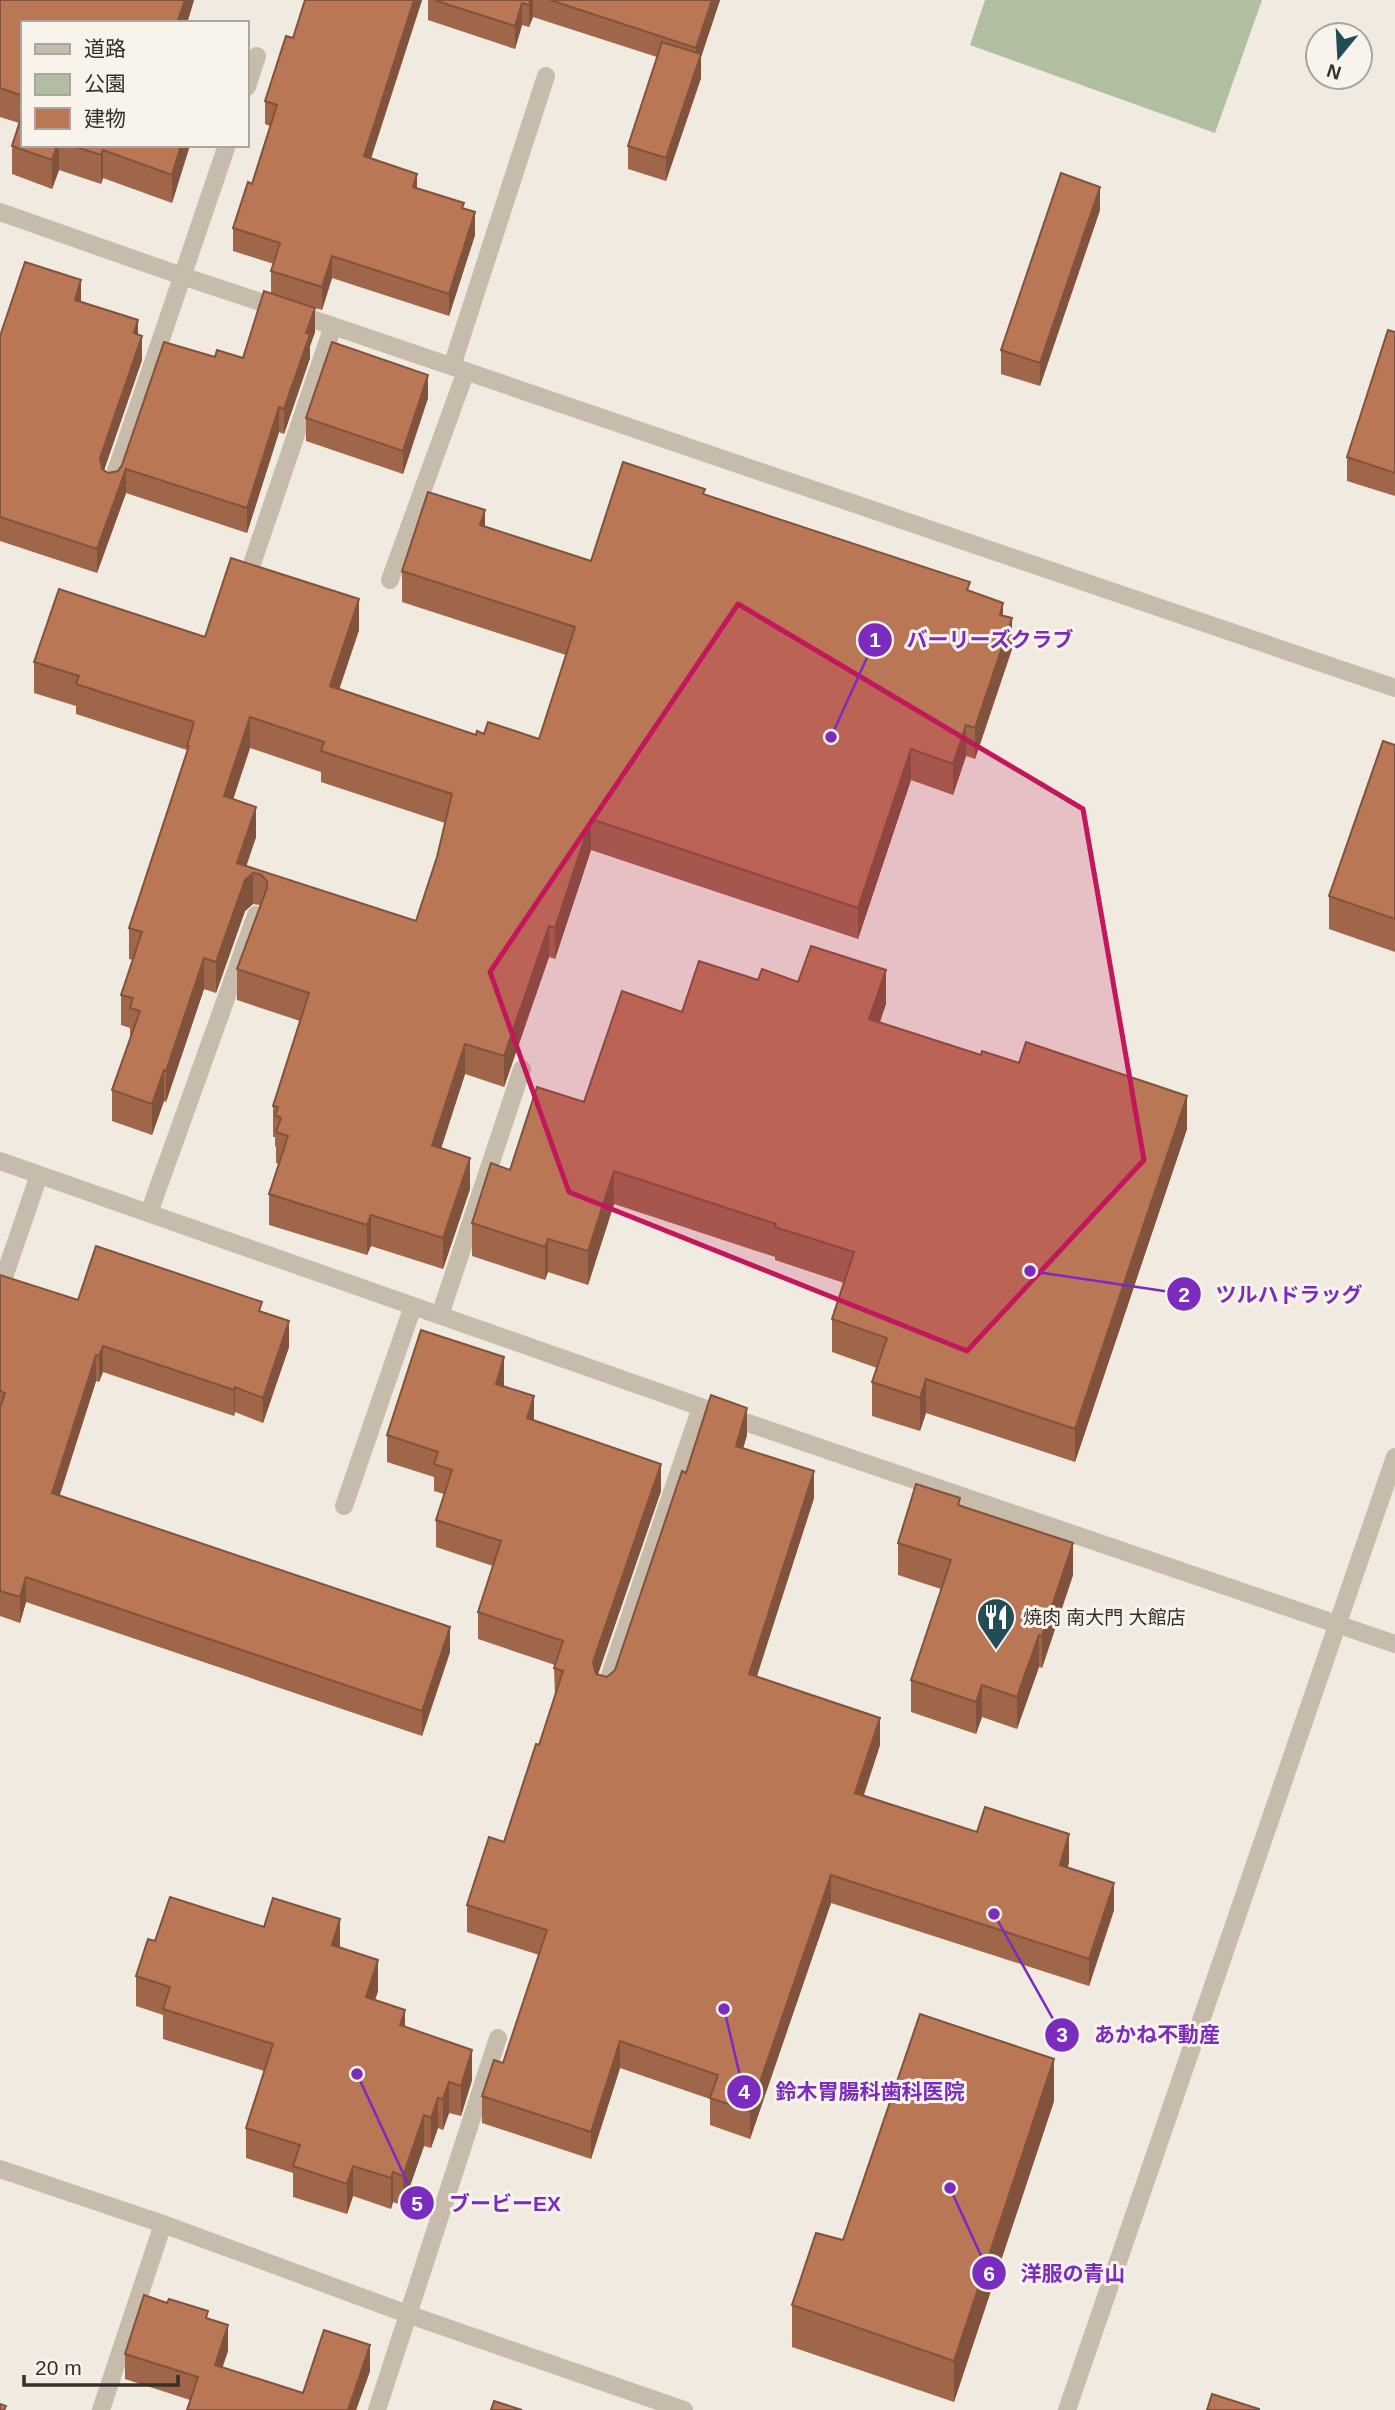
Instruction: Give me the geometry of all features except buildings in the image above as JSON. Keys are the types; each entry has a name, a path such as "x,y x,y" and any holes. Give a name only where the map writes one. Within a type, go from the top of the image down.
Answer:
{"street":[{"path":"248,83 257,56"},
{"path":"390,580 459,369 546,76"},
{"path":"111,486 226,147"},
{"path":"0,212 1395,688"},
{"path":"253,561 333,326"},
{"path":"149,1213 256,915"},
{"path":"440,1315 522,1069"},
{"path":"0,1161 701,1407 1395,1644"},
{"path":"0,1289 39,1175"},
{"path":"344,1506 413,1306"},
{"path":"604,1693 701,1407"},
{"path":"1067,2410 1395,1457"},
{"path":"377,2410 498,2038"},
{"path":"0,2169 163,2224 410,2315 684,2410"},
{"path":"101,2410 163,2224"}],"highlighted area":[{"path":"738,604 1083,809 1144,1160 967,1351 569,1192 490,972"}],"green space":[{"path":"985,0 1262,0 1215,133 970,45"}],"place":[{"name":"バーリーズクラブ","path":"831,737"},
{"name":"ツルハドラッグ","path":"1030,1271"},
{"name":"焼肉 南大門 大館店","path":"996,1651"},
{"name":"あかね不動産","path":"994,1914"},
{"name":"鈴木胃腸科歯科医院","path":"724,2009"},
{"name":"ブービーEX","path":"357,2074"},
{"name":"洋服の青山","path":"950,2188"}]}
